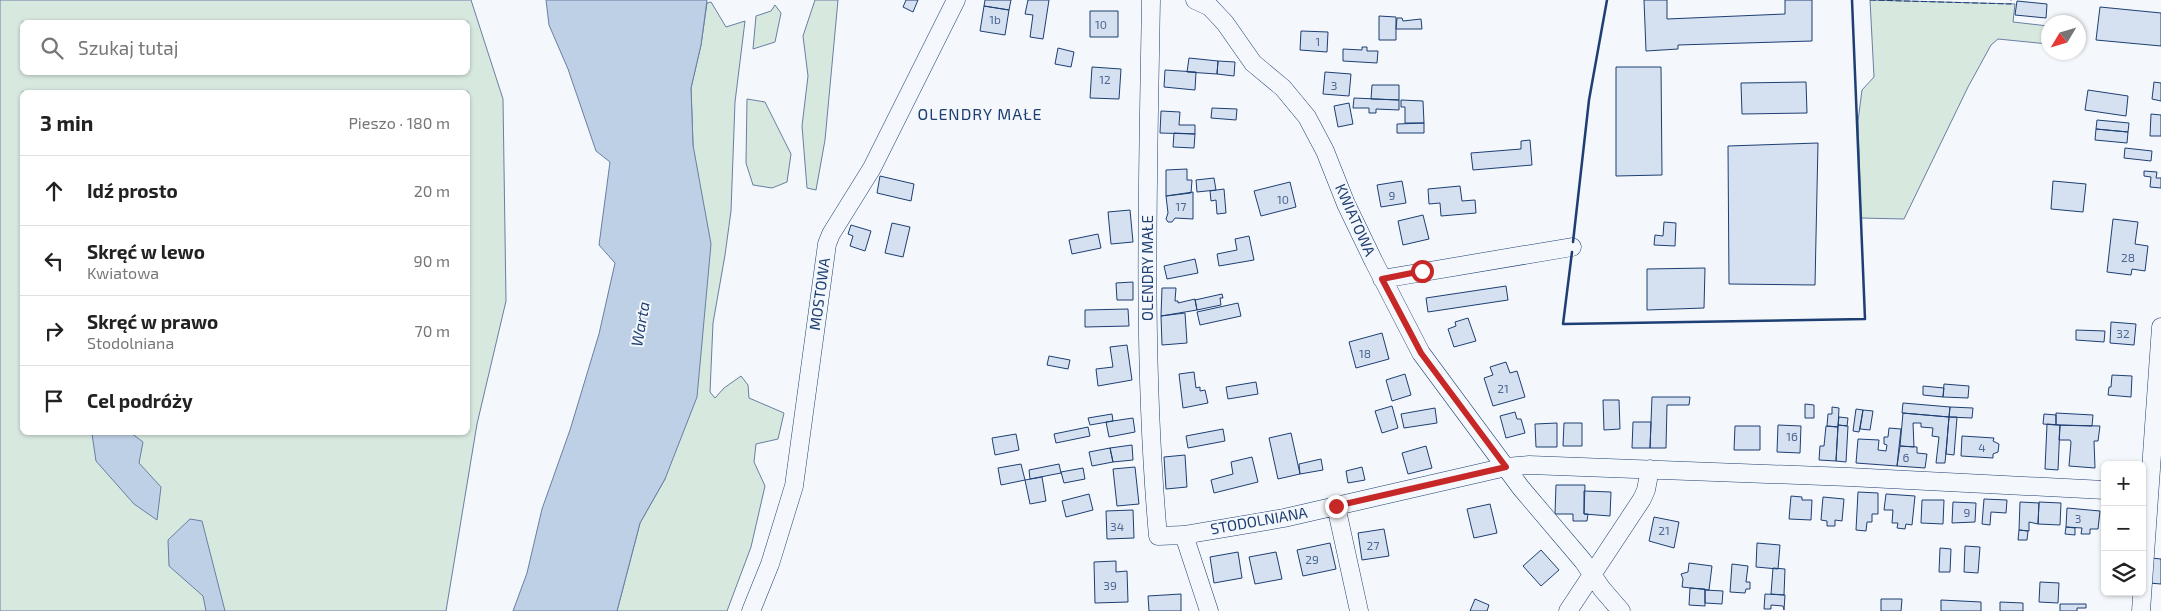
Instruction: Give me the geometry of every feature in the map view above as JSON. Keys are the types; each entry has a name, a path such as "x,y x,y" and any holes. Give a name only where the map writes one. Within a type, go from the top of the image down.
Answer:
{"street":[{"name":"MOSTOWA","path":"751,611 770,564 794,486 827,244 831,234 872,168 956,0"},
{"name":"OLENDRY MAŁE","path":"1151,0 1148,311 1154,498 1158,536"},
{"name":"KWIATOWA","path":"1195,0 1210,7 1225,23 1253,63 1283,88 1307,117 1325,152 1346,204 1382,279 1421,353 1506,467 1592,572 1602,589 1621,611"},
{"path":"1382,279 1572,247"},
{"path":"2141,611 2161,327"},
{"name":"STODOLNIANA","path":"1158,536 1184,535 1284,518 1506,467 1529,465 1850,477 2101,490"},
{"path":"1568,611 1642,499 1646,490 1650,469"},
{"path":"1336,506 1359,611"},
{"path":"1184,535 1209,611"}],"shaded area":[{"path":"0,0 471,0 503,99 506,301 477,424 446,611 0,611"},
{"path":"815,0 838,0 825,140 816,190 807,188 802,126 808,76 803,36"},
{"path":"1870,0 2015,4 2013,22 2041,25 2041,43 1998,39 1991,45 1968,87 1904,219 1861,218 1858,121 1862,90 1874,77"},
{"path":"711,2 726,27 745,21 735,102 731,211 713,323 710,392 715,398 724,388 741,376 748,385 749,398 784,413 778,439 756,444 754,462 765,486 751,547 727,611 617,611 640,523 665,479 693,145 691,88 701,45 707,3"},
{"path":"775,5 781,13 775,42 753,49 756,16 771,11"},
{"path":"747,99 765,102 791,154 787,182 772,188 753,185 746,163"}],"water":[{"name":"Warta","path":"546,0 707,0 701,45 691,88 693,145 711,244 697,397 665,479 640,523 617,611 513,611 527,573 542,509 570,430 599,334 615,263 599,245 610,162 596,151 568,69 549,25"},
{"path":"92,435 134,435 143,442 139,463 161,487 157,520 134,504 96,461"},
{"path":"190,519 202,521 225,611 206,611 203,596 169,566 168,540"}],"building":[{"path":"906,0 918,0 913,12 903,7"},
{"path":"985,0 1011,0 1009,10 984,6"},
{"path":"1028,0 1049,0 1043,39 1030,37 1033,15 1025,14"},
{"path":"1644,0 1667,0 1667,19 1785,14 1785,0 1812,0 1812,41 1678,45 1678,49 1646,51"},
{"path":"2017,1 2047,4 2046,15 2041,15 2041,18 2015,15"},
{"path":"984,6 1009,10 1005,35 980,31"},
{"path":"2100,7 2161,13 2161,46 2096,40"},
{"path":"1090,11 1118,11 1118,37 1090,37"},
{"path":"1379,16 1396,17 1396,40 1379,40"},
{"path":"1397,18 1402,18 1403,21 1421,19 1422,29 1396,29"},
{"path":"1301,31 1328,32 1327,52 1300,50"},
{"path":"1362,47 1367,47 1367,51 1378,51 1377,63 1343,61 1343,49 1362,50"},
{"path":"1058,48 1074,52 1071,67 1055,64"},
{"path":"1189,58 1218,61 1217,74 1187,72"},
{"path":"1218,61 1235,62 1234,76 1217,74"},
{"path":"1092,67 1121,69 1119,99 1090,98"},
{"path":"1616,67 1661,67 1662,175 1616,176"},
{"path":"1165,70 1196,72 1195,90 1164,87"},
{"path":"1325,72 1351,74 1349,96 1323,94"},
{"path":"1806,82 1807,113 1742,114 1741,83"},
{"path":"2154,82 2161,83 2161,101 2152,99"},
{"path":"1372,85 1399,85 1399,100 1371,99"},
{"path":"2088,90 2128,96 2126,116 2085,110"},
{"path":"1354,98 1399,100 1399,110 1376,109 1376,113 1369,113 1369,108 1353,108"},
{"path":"1401,100 1423,101 1424,123 1405,123 1405,107 1401,107"},
{"path":"1349,103 1353,124 1338,127 1334,106"},
{"path":"1212,108 1237,109 1236,120 1211,118"},
{"path":"1161,111 1180,112 1179,125 1195,125 1195,134 1160,133"},
{"path":"2151,114 2161,115 2161,136 2150,136"},
{"path":"2097,120 2129,123 2128,132 2096,129"},
{"path":"1424,123 1424,133 1397,133 1397,124"},
{"path":"2096,129 2128,132 2127,143 2095,140"},
{"path":"1174,133 1195,134 1194,148 1173,147"},
{"path":"1530,140 1532,165 1473,170 1471,153 1521,149 1521,141"},
{"path":"1818,143 1815,285 1729,284 1728,146"},
{"path":"2125,148 2152,151 2151,161 2124,158"},
{"path":"1187,169 1187,180 1192,180 1191,193 1166,196 1166,170"},
{"path":"2144,171 2157,172 2156,178 2161,178 2161,188 2150,187 2151,177 2144,176"},
{"path":"880,176 914,184 911,201 877,193"},
{"path":"1214,178 1216,190 1197,192 1196,180"},
{"path":"1402,181 1406,203 1381,207 1377,185"},
{"path":"2053,181 2086,184 2083,212 2051,209"},
{"path":"1290,182 1296,207 1261,216 1254,191"},
{"path":"1460,186 1462,201 1475,200 1476,213 1441,216 1440,203 1429,204 1428,189"},
{"path":"1224,189 1226,213 1217,214 1216,200 1211,201 1210,191"},
{"path":"1193,192 1193,219 1175,218 1172,222 1168,222 1166,219 1168,213 1166,196"},
{"path":"1130,210 1133,242 1111,244 1108,212"},
{"path":"1423,215 1429,239 1403,245 1398,221"},
{"path":"2113,219 2138,222 2135,244 2148,246 2145,271 2132,269 2131,275 2107,272"},
{"path":"1664,222 1676,223 1675,246 1654,245 1655,235 1663,236"},
{"path":"892,223 910,227 903,257 885,253"},
{"path":"851,225 871,231 865,251 850,246 853,236 848,234"},
{"path":"1098,234 1101,248 1072,254 1069,240"},
{"path":"1249,236 1254,260 1219,266 1217,254 1237,250 1235,239"},
{"path":"1195,259 1198,273 1167,279 1164,266"},
{"path":"1705,268 1704,308 1647,310 1647,269"},
{"path":"1133,282 1133,300 1117,300 1116,283"},
{"path":"1506,286 1508,300 1428,312 1426,298"},
{"path":"1162,288 1176,288 1175,301 1178,301 1178,303 1195,299 1197,310 1161,316"},
{"path":"1222,294 1223,298 1220,298 1221,305 1197,310 1195,300"},
{"path":"1238,303 1241,316 1200,325 1197,312"},
{"path":"1128,309 1129,326 1085,327 1085,310"},
{"path":"1185,313 1187,343 1162,345 1161,316"},
{"path":"1468,318 1476,341 1454,347 1448,329 1456,326 1455,322"},
{"path":"2111,322 2136,324 2134,345 2110,343"},
{"path":"2076,330 2105,331 2104,342 2076,340"},
{"path":"1382,333 1389,359 1356,368 1349,342"},
{"path":"1127,345 1132,380 1098,386 1096,369 1113,367 1110,347"},
{"path":"1049,356 1070,360 1068,369 1047,365"},
{"path":"1506,362 1510,373 1517,371 1525,397 1493,406 1484,378 1493,375 1490,367"},
{"path":"1194,372 1196,388 1200,387 1200,391 1205,390 1208,403 1183,408 1179,374"},
{"path":"1405,374 1411,395 1392,401 1386,380"},
{"path":"2112,375 2132,376 2131,397 2108,395"},
{"path":"1256,382 1258,394 1228,399 1226,387"},
{"path":"1944,384 1969,386 1968,398 1943,397"},
{"path":"1923,386 1944,388 1943,397 1923,395"},
{"path":"1652,397 1690,397 1689,405 1667,405 1666,448 1650,448"},
{"path":"1603,400 1619,400 1620,429 1604,430"},
{"path":"1903,403 1950,407 1949,417 1902,413"},
{"path":"1805,404 1814,405 1814,418 1805,418"},
{"path":"1392,406 1398,428 1382,433 1375,411"},
{"path":"1832,407 1839,408 1838,427 1827,426 1828,414 1832,414"},
{"path":"1950,407 1973,408 1972,418 1949,417"},
{"path":"1435,408 1437,423 1404,428 1401,414"},
{"path":"1856,409 1863,410 1859,432 1853,431"},
{"path":"1863,410 1873,411 1870,430 1860,429"},
{"path":"1515,412 1517,419 1521,419 1525,433 1506,438 1500,416"},
{"path":"1903,413 1949,417 1945,463 1936,463 1939,437 1932,436 1933,428 1921,427 1921,423 1913,423 1914,447 1900,446"},
{"path":"2056,413 2093,415 2092,426 2056,425"},
{"path":"1112,414 1113,421 1090,425 1088,418"},
{"path":"2044,414 2056,415 2056,425 2043,424"},
{"path":"1839,417 1848,418 1847,426 1838,425"},
{"path":"1949,417 1957,417 1954,455 1946,454"},
{"path":"1133,418 1135,432 1109,437 1106,422"},
{"path":"1633,422 1651,422 1650,448 1632,448"},
{"path":"1557,423 1557,447 1536,447 1535,424"},
{"path":"1564,423 1582,423 1582,446 1563,446"},
{"path":"2047,424 2060,425 2058,470 2045,469"},
{"path":"1778,425 1801,426 1800,453 1777,452"},
{"path":"1838,425 1848,426 1846,462 1836,461"},
{"path":"2060,425 2100,426 2098,441 2094,441 2095,468 2069,466 2071,442 2070,440 2059,440"},
{"path":"1735,426 1760,426 1760,450 1734,450"},
{"path":"1826,426 1838,427 1836,461 1819,460 1820,446 1824,446"},
{"path":"1088,427 1090,436 1056,443 1054,434"},
{"path":"1889,428 1901,429 1897,466 1856,463 1858,439 1879,440 1878,450 1886,451 1887,445 1884,444 1884,437 1888,437"},
{"path":"1223,429 1225,441 1188,448 1186,436"},
{"path":"1291,433 1300,474 1278,479 1269,438"},
{"path":"1016,434 1019,450 995,455 992,438"},
{"path":"1962,436 1994,438 1993,441 1999,444 1998,452 1993,454 1993,458 1961,456"},
{"path":"1132,445 1133,460 1113,462 1110,448"},
{"path":"1426,446 1432,468 1408,474 1402,453"},
{"path":"1900,446 1917,447 1917,453 1927,454 1925,468 1897,466"},
{"path":"1110,448 1113,462 1092,466 1089,452"},
{"path":"1185,455 1187,487 1166,489 1164,457"},
{"path":"1252,457 1258,482 1214,493 1211,480 1233,474 1231,462"},
{"path":"1321,459 1323,470 1300,474 1299,464"},
{"path":"1021,464 1025,480 1001,485 998,468"},
{"path":"1059,464 1061,473 1030,479 1029,470"},
{"path":"1135,467 1139,504 1117,506 1113,469"},
{"path":"1362,467 1365,480 1348,483 1346,471"},
{"path":"1083,468 1085,479 1064,483 1061,472"},
{"path":"1042,477 1046,501 1030,504 1025,480"},
{"path":"1556,485 1585,485 1584,514 1588,514 1587,521 1573,521 1573,514 1555,514"},
{"path":"1584,491 1611,492 1610,516 1584,514"},
{"path":"1858,492 1878,493 1878,514 1872,514 1872,522 1867,522 1866,531 1856,530"},
{"path":"1089,494 1093,510 1066,517 1062,501"},
{"path":"1886,494 1915,496 1912,525 1906,524 1905,529 1897,528 1898,523 1892,523 1893,510 1884,510"},
{"path":"1791,496 1802,497 1802,500 1812,500 1811,520 1789,519"},
{"path":"1823,497 1844,499 1842,521 1835,520 1835,526 1827,526 1827,521 1821,520"},
{"path":"1984,499 2007,500 2006,513 1991,512 1990,525 1982,524"},
{"path":"1922,500 1944,500 1943,524 1921,523"},
{"path":"1953,502 1976,503 1975,522 1952,523"},
{"path":"2020,502 2039,503 2038,524 2029,522 2029,531 2019,530"},
{"path":"2039,502 2061,503 2060,525 2038,524"},
{"path":"1490,504 1497,533 1474,538 1467,509"},
{"path":"2067,508 2100,511 2098,529 2090,529 2090,534 2081,534 2082,528 2066,527"},
{"path":"1133,510 1134,538 1107,539 1106,511"},
{"path":"1654,517 1679,522 1674,548 1649,541"},
{"path":"2066,527 2075,528 2075,535 2065,534"},
{"path":"1384,529 1389,556 1362,560 1358,533"},
{"path":"2019,530 2028,531 2027,540 2018,540"},
{"path":"1330,543 1336,569 1303,576 1297,550"},
{"path":"1757,543 1780,545 1778,569 1756,567"},
{"path":"1965,546 1980,547 1978,573 1964,572"},
{"path":"1940,548 1951,549 1950,572 1939,572"},
{"path":"1541,550 1559,570 1541,586 1523,566"},
{"path":"1238,552 1242,578 1214,583 1210,557"},
{"path":"1276,552 1282,579 1255,584 1249,557"},
{"path":"2151,558 2161,559 2161,584 2149,583"},
{"path":"1116,561 1116,572 1127,571 1128,602 1095,603 1094,562"},
{"path":"1689,563 1712,566 1709,590 1682,587 1683,579 1681,574 1688,572"},
{"path":"1732,564 1748,566 1746,582 1750,582 1750,589 1746,589 1745,593 1730,592"},
{"path":"1773,568 1785,569 1784,595 1771,594"},
{"path":"2040,582 2059,583 2058,603 2039,602"},
{"path":"1690,588 1705,589 1705,606 1689,605"},
{"path":"1705,590 1723,591 1722,604 1705,603"},
{"path":"1181,594 1181,611 1149,611 1148,596"},
{"path":"1765,594 1785,595 1784,610 1783,606 1771,605 1771,609 1764,609"},
{"path":"1475,599 1489,605 1487,611 1470,611"},
{"path":"1881,599 1902,599 1901,611 1881,611"},
{"path":"1941,600 1981,602 1981,611 1941,611"},
{"path":"2000,602 2023,603 2023,611 2000,611"},
{"path":"2060,604 2086,604 2086,608 2077,608 2077,611 2060,611"}],"fence":[{"path":"1870,0 2011,4 2011,0"}],"wall":[{"path":"1573,242 1589,100 1607,0"},
{"path":"1572,252 1563,324 1865,319 1852,0"}],"district":[{"name":"OLENDRY MAŁE","path":"980,114"}],"route":[{"path":"1336,506 1506,467 1421,353 1382,279 1422,271"}]}
